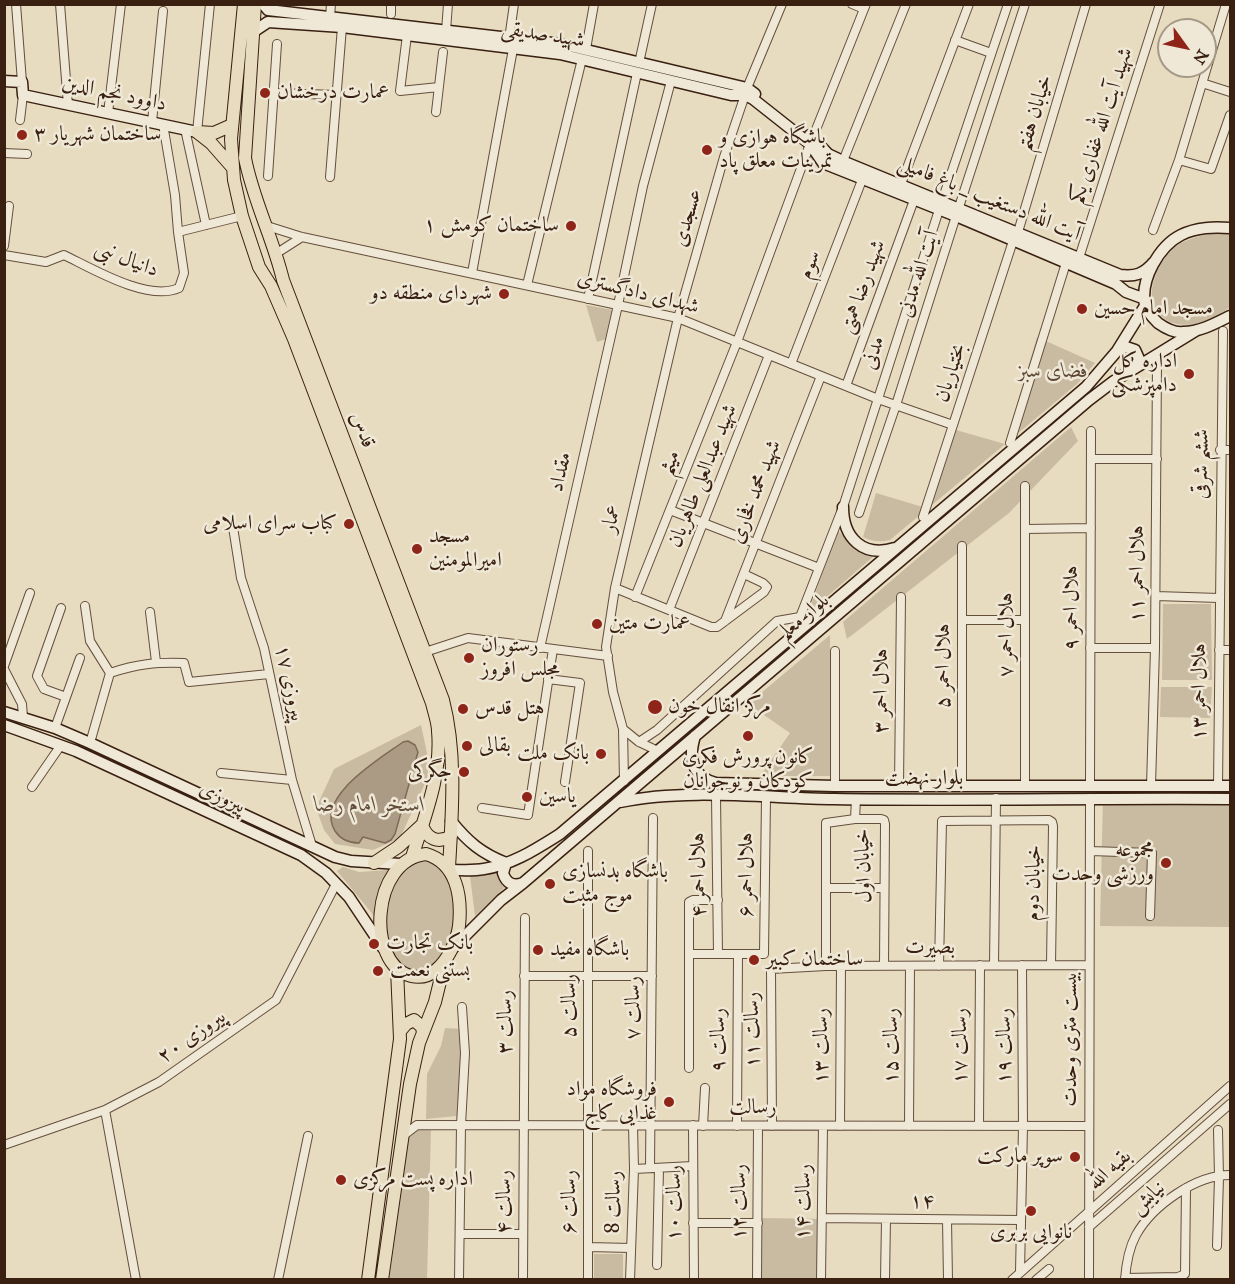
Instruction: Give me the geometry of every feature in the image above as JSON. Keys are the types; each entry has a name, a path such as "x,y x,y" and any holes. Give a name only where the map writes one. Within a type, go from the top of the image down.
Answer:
{"main road":[{"name":"قدس","path":"244,4 232,125 233,168 242,216 259,267 271,286 294,339 432,704 438,729 438,766 412,857"},
{"name":"قدس","path":"255,4 245,158 250,182 277,255 282,280 443,700 450,728 450,869"},
{"name":"شهید صدیقی","path":"263,4 268,10 293,18 342,27 511,44"},
{"name":"شهید صدیقی","path":"253,32 268,22 293,18 330,17 446,31 560,54 584,54 746,91 812,141"},
{"name":"شهید صدیقی","path":"638,68 671,81 731,95 746,91"},
{"path":"4,81 22,82 22,95"},
{"name":"داوود نجم الدین","path":"22,95 191,130"},
{"path":"191,130 214,133 232,125"},
{"path":"191,130 211,143 233,168"},
{"name":"آیت الله دستغیب _ باغ فامیلی","path":"812,141 828,154 901,184 941,205 1015,236 1079,258 1119,275 1129,276"},
{"name":"آیت الله دستغیب _ باغ فامیلی","path":"812,141 824,163 914,200 941,205"},
{"path":"235,185 243,179 250,182"},
{"path":"1129,276 1147,270 1170,243 1180,236 1205,228 1230,228"},
{"name":"آیت الله دستغیب _ باغ فامیلی","path":"1015,236 1066,263 1116,284 1145,302"},
{"path":"259,267 265,271 274,270 277,255"},
{"name":"بلوار معلم","path":"450,869 484,869 506,863 529,854 560,834 1086,387 1118,351 1145,302 1146,286 1154,262"},
{"path":"1126,291 1134,286 1134,281 1129,276"},
{"path":"1145,302 1153,318 1165,328 1181,333 1197,330"},
{"name":"بلوار معلم","path":"448,956 501,900 1089,400 1114,381 1197,330 1230,316"},
{"path":"1118,351 1126,347 1135,351 1139,359 1135,368"},
{"path":"843,507 843,520 848,534 858,544 871,550 885,551 898,547"},
{"name":"پیروزی","path":"4,712 55,728 90,743 335,857 400,864"},
{"name":"پیروزی","path":"4,725 61,745 301,855 326,873 349,897 387,954"},
{"path":"695,735 691,747 692,759 696,771 704,780 698,785 696,792 698,796"},
{"name":"بلوار نهضت","path":"704,780 716,783 835,786 1230,786"},
{"name":"بلوار نهضت","path":"617,803 637,799 698,796 856,799 1230,799"},
{"path":"451,821 467,841 486,855 506,863 504,879 513,885 523,883"},
{"path":"374,863 398,847 423,825 428,835 434,839 441,840 451,836"},
{"path":"382,1280 410,1084 423,1033 458,931 460,906 450,869 435,857 426,854 412,857 400,864 387,886 383,899 381,925 387,954 398,969 415,977 434,972 448,956"},
{"path":"368,1280 396,1081 400,1031 398,969"},
{"path":"400,1031 414,1020 422,1027 423,1033"}],"street":[{"path":"16,4 22,82"},
{"path":"60,4 68,105"},
{"path":"108,113 121,4"},
{"path":"206,225 191,130 210,4"},
{"path":"330,17 331,4"},
{"path":"391,4 391,14"},
{"path":"446,31 448,4"},
{"path":"472,273 494,154 511,44 514,4"},
{"path":"527,285 584,54 594,4"},
{"path":"588,298 652,4"},
{"name":"عسجدی","path":"678,318 724,157 746,91 782,4"},
{"path":"852,4 865,7"},
{"path":"843,161 906,4"},
{"path":"901,184 969,4"},
{"path":"941,205 1008,4"},
{"name":"آیت الله مدنی","path":"859,513 1025,4"},
{"name":"خیابان هفتم","path":"1015,236 1086,4"},
{"name":"شهید آیت الله غفاری یکم","path":"1079,258 1160,4"},
{"path":"1153,230 1179,160 1226,4"},
{"name":"میثم","path":"635,597 737,342 865,7"},
{"name":"دانیال نبی","path":"4,255 46,262 64,255 125,284 169,293 179,288 184,273 175,195 158,123 163,11"},
{"path":"330,177 342,27"},
{"path":"407,35 399,91 438,87"},
{"path":"955,40 992,53"},
{"path":"268,176 277,44"},
{"path":"436,112 442,52"},
{"name":"مقداد","path":"540,648 643,186 671,81"},
{"path":"1202,83 1230,92"},
{"path":"274,93 337,95"},
{"path":"20,120 22,95"},
{"path":"1179,160 1211,169 1230,116"},
{"path":"4,153 27,154"},
{"name":"سوم","path":"791,364 862,180"},
{"name":"شهید رضا همتی","path":"846,386 914,200"},
{"name":"مدنی","path":"792,636 843,507 941,205"},
{"path":"4,246 9,206"},
{"path":"178,232 242,216"},
{"name":"شهدای دادگستری","path":"267,226 302,237 678,318 878,399 953,424"},
{"name":"بختیاریان","path":"923,517 1015,236"},
{"path":"277,255 302,237"},
{"path":"1010,443 1066,263"},
{"name":"عمار","path":"624,781 623,729 613,692 606,647 615,588 678,318"},
{"name":"ششم شرقی","path":"1219,598 1223,331"},
{"name":"شهید عبدالعلی طاهریان","path":"669,610 770,355"},
{"name":"هلال احمر ۱۱","path":"1151,786 1156,596 1157,363"},
{"name":"شهید محمد فخاری","path":"725,621 820,376"},
{"name":"هلال احمر ۹","path":"1090,785 1091,431"},
{"path":"1220,450 1230,450"},
{"path":"1091,459 1157,459"},
{"name":"هلال احمر ۷","path":"1025,486 1025,785"},
{"path":"670,510 819,568"},
{"name":"پیروزی ۱۷","path":"233,527 241,578 264,648 292,780 312,846"},
{"path":"1026,529 1091,528"},
{"name":"هلال احمر ۵","path":"962,546 962,786"},
{"path":"615,588 711,627 720,626 764,592 766,587 763,583 744,574"},
{"path":"23,717 22,704 4,668 30,593"},
{"path":"1156,596 1219,598"},
{"name":"هلال احمر ۳","path":"900,597 900,786"},
{"name":"هلال احمر ۱۳","path":"1218,786 1219,598"},
{"path":"85,606 90,641 110,673 90,743"},
{"path":"61,609 37,676 44,689 66,697"},
{"path":"150,612 156,662"},
{"path":"639,742 657,730 777,621 800,617"},
{"path":"962,620 1025,620"},
{"path":"425,652 468,638 608,656"},
{"path":"1090,648 1155,648"},
{"path":"482,808 528,815 553,649"},
{"path":"1219,650 1230,650"},
{"path":"835,651 835,786"},
{"path":"55,728 80,658"},
{"path":"110,673 134,665 156,662 184,663 189,682 269,675"},
{"path":"548,679 580,683 565,782"},
{"path":"623,729 639,742 658,751"},
{"path":"32,787 61,745"},
{"path":"221,772 292,780"},
{"name":"هلال احمر ۴","path":"716,796 718,954"},
{"name":"هلال احمر ۶","path":"738,954 764,954 766,797"},
{"path":"996,798 996,820"},
{"name":"بیست متری وحدت","path":"1089,1280 1090,798"},
{"path":"855,819 856,799"},
{"name":"رسالت ۷","path":"650,1168 653,818"},
{"name":"خیابان اول","path":"826,966 826,823 855,819 884,820 884,966"},
{"name":"خیابان دوم","path":"994,965 996,820"},
{"name":"خیابان دوم","path":"939,966 942,821 996,820 1049,820 1052,822 1051,965"},
{"name":"رسالت ۵","path":"588,850 589,1125"},
{"path":"1090,851 1152,853 1150,916"},
{"name":"پیروزی ۲۰","path":"4,1145 105,1110 159,1082 276,1000 336,884"},
{"path":"826,888 884,888"},
{"path":"689,1068 689,902 718,900"},
{"name":"رسالت ۳","path":"523,1125 525,918"},
{"path":"689,954 738,954"},
{"name":"رسالت ۹","path":"737,1126 738,954"},
{"name":"رسالت ۱۷","path":"979,1126 980,965"},
{"name":"رسالت ۱۹","path":"1020,1272 1023,1126 1022,965"},
{"name":"بصیرت","path":"771,969 826,966 1089,965"},
{"name":"رسالت ۱۳","path":"840,1126 841,966"},
{"name":"رسالت ۱۵","path":"909,1126 910,966"},
{"name":"رسالت ۱۱","path":"771,969 772,1126"},
{"path":"524,976 652,976"},
{"path":"459,1280 461,1125 465,1053 462,1007"},
{"name":"بقیه الله","path":"1012,1280 1230,1086"},
{"path":"703,1126 705,1088"},
{"path":"1089,1227 1230,1104"},
{"path":"402,1137 417,1125 410,1117 406,1107"},
{"path":"105,1110 135,1280"},
{"name":"رسالت","path":"417,1125 1089,1126"},
{"name":"رسالت ۴","path":"523,1125 523,1280"},
{"name":"رسالت ۶","path":"588,1280 589,1125"},
{"name":"رسالت 8","path":"630,1280 634,1169 633,1125"},
{"name":"رسالت ۱۰","path":"693,1125 694,1280"},
{"name":"رسالت ۱۲","path":"757,1280 758,1126"},
{"name":"رسالت ۱۴","path":"821,1280 823,1126"},
{"path":"1217,1246 1218,1131"},
{"path":"278,1280 308,1136"},
{"path":"634,1169 693,1166"},
{"path":"657,1265 659,1168"},
{"name":"نیایش","path":"1125,1279 1128,1258 1135,1237 1158,1208 1186,1188 1230,1175"},
{"path":"1125,1279 1178,1277 1185,1274 1186,1188"},
{"name":"۱۴","path":"822,1218 1021,1220"},
{"path":"885,1280 886,1219"},
{"path":"947,1220 948,1280"},
{"path":"693,1223 758,1223"},
{"path":"460,1234 523,1234"},
{"path":"588,1247 631,1248"},
{"path":"1036,1280 1049,1269"}],"green space":[{"path":"1209,234 1230,234 1230,307 1203,322 1182,325 1172,323 1156,310 1153,303 1155,276 1164,259 1175,247 1187,240"},
{"path":"586,305 613,310 606,339 597,342"},
{"name":"فضای سبز","path":"1037,337 1095,363 1077,384 890,540 876,541 863,537 876,493 926,508 949,428 1005,444"},
{"path":"1071,427 1078,441 1009,513 847,639 843,622"},
{"path":"838,531 861,551 874,556 808,613"},
{"path":"1163,604 1211,604 1212,680 1162,680"},
{"path":"830,635 831,776 760,776 790,733 748,704"},
{"path":"1161,687 1212,687 1210,718 1160,717"},
{"path":"421,725 427,753 428,777 400,838 373,850 335,844 324,830 316,808 334,769"},
{"name":"مجموعه ورزشی وحدت","path":"1103,798 1230,799 1230,927 1100,926"},
{"path":"421,859 441,868 452,886 455,908 452,932 443,953 430,968 415,972 398,962 392,953 388,942 386,916 390,890 395,880 403,869"},
{"path":"343,867 359,872 388,870 375,917 337,871"},
{"path":"498,873 504,888 475,916 470,876"},
{"path":"445,1028 463,1029 457,1116 426,1119 427,1074 441,1046"},
{"path":"431,1129 427,1279 389,1280 409,1138 416,1130"},
{"path":"762,1218 826,1219 825,1279 761,1280"},
{"path":"594,1254 623,1254 623,1279 594,1279"}],"water":[{"name":"استخر امام رضا","path":"408,741 415,745 418,752 395,834 385,843 363,837 359,843 343,839 335,831 331,818 334,805 341,792 366,768 403,742"}],"place":[{"name":"عمارت درخشان","path":"265,93"},
{"name":"ساختمان شهریار ۳","path":"22,135"},
{"name":"باشگاه هوازی و تمرینات معلق پاد","path":"707,150"},
{"name":"ساختمان کومش ۱","path":"571,226"},
{"name":"شهردای منطقه دو","path":"504,294"},
{"name":"مسجد امام حسین","path":"1082,309"},
{"name":"اداره کل دامپزشکی","path":"1189,374"},
{"name":"کباب سرای اسلامی","path":"349,524"},
{"name":"مسجد امیرالمومنین","path":"417,549"},
{"name":"عمارت متین","path":"597,624"},
{"name":"رستوران مجلس افروز","path":"469,658"},
{"name":"مرکز انقال خون","path":"655,707"},
{"name":"هتل قدس","path":"463,709"},
{"name":"کانون پرورش فکری کودکان و نوجوانان","path":"748,736"},
{"name":"بقالی","path":"467,746"},
{"name":"بانک ملت","path":"601,754"},
{"name":"جگرکی","path":"464,772"},
{"name":"یاسین","path":"527,797"},
{"name":"مجموعه ورزشی وحدت","path":"1166,863"},
{"name":"باشگاه بدنسازی موج مثبت","path":"550,884"},
{"name":"بانک تجارت","path":"374,944"},
{"name":"باشگاه مفید","path":"538,950"},
{"name":"ساختمان کبیر","path":"754,960"},
{"name":"بستنی نعمت","path":"378,971"},
{"name":"فروشگاه مواد غذایی کاج","path":"669,1102"},
{"name":"سوپر مارکت","path":"1075,1157"},
{"name":"اداره پست مرکزی","path":"341,1180"},
{"name":"نانوایی بربری","path":"1031,1211"}]}
